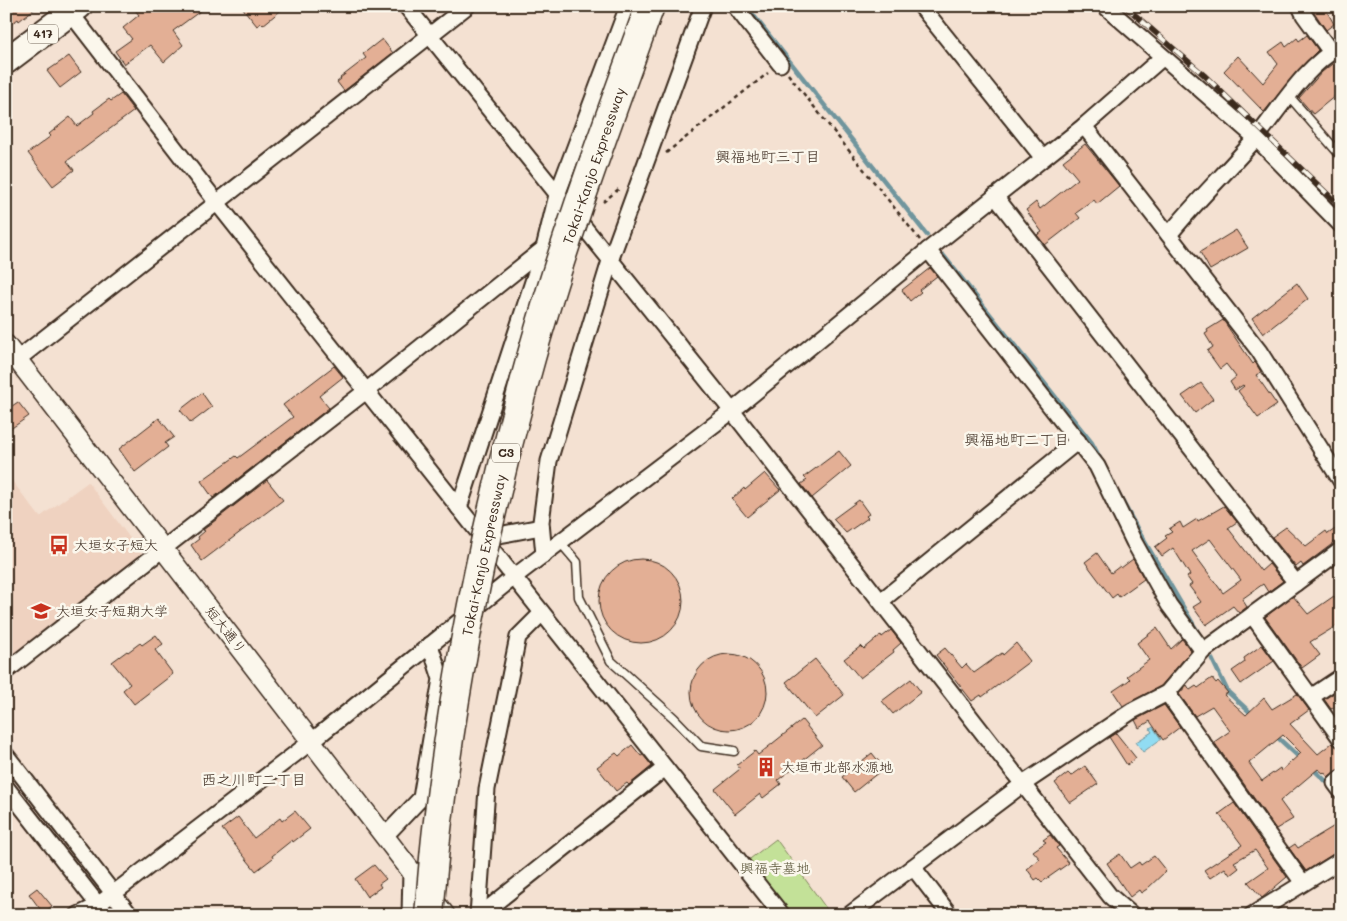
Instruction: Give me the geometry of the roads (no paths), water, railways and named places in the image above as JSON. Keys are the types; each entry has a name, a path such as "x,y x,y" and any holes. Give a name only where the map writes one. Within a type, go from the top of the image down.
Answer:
{"highway":[{"name":"Tokai-Kanjo Expressway","path":"429,915 438,822 458,679 488,527 522,389 567,244 650,6"},
{"name":"417","path":"6,61 72,8"}],"street":[{"path":"406,6 732,411 1110,896 1132,915"},
{"path":"12,352 218,204 467,6"},
{"path":"459,508 544,248 557,195 628,6"},
{"path":"544,555 542,528 549,461 610,261 703,6"},
{"path":"735,6 780,64"},
{"path":"921,6 1043,158"},
{"path":"1105,6 1256,138 1341,225"},
{"path":"1169,235 1256,138 1304,77 1336,49 1304,15 1300,6"},
{"path":"72,8 218,204 782,915"},
{"path":"78,915 105,903 312,741 514,577 732,411 928,250 1084,126 1163,58"},
{"path":"1084,126 1259,350 1341,481"},
{"path":"995,196 1296,583"},
{"path":"6,671 164,550 578,221"},
{"path":"928,250 1097,466 1134,542 1169,605 1203,651"},
{"name":"短大通り","path":"12,352 445,915"},
{"path":"880,601 1078,441"},
{"path":"483,538 542,528"},
{"path":"849,915 1023,784 1132,711 1167,693 1203,651 1341,550"},
{"path":"479,915 487,789 518,636 542,612"},
{"path":"1252,615 1341,739"},
{"path":"384,836 421,798 441,679 430,646"},
{"path":"1311,697 1341,677"},
{"path":"1167,693 1303,884"},
{"path":"6,755 105,903"},
{"path":"479,915 665,768"},
{"path":"1341,778 1335,783 1341,791"},
{"path":"6,787 105,903 130,915"},
{"path":"1252,915 1341,860"},
{"path":"913,867 950,915"},
{"path":"410,915 412,871"}],"lane":[{"path":"1289,96 1341,156"},
{"path":"560,542 577,562 579,597 610,661 674,718 701,746 734,751"}],"water":[{"path":"1153,727 1161,739 1143,752 1136,742 1152,732 1150,729"}],"waterway":[{"path":"746,6 927,235"},
{"path":"943,255 1092,443 1101,460"},
{"path":"1118,493 1199,634"},
{"path":"1212,659 1228,692 1253,715"},
{"path":"1275,735 1301,759"},
{"path":"1311,767 1331,786"}],"railway":[{"path":"1125,6 1204,75 1341,207"}],"place":[{"name":"大垣女子短大","path":"59,545"},
{"name":"大垣女子短期大学","path":"41,611"},
{"name":"大垣市北部水源地","path":"766,767"}],"district":[{"name":"興福地町三丁目","path":"768,157"},
{"name":"興福地町二丁目","path":"1017,440"},
{"name":"西之川町二丁目","path":"254,780"}],"park label":[{"name":"興福寺墓地","path":"775,868"}]}
